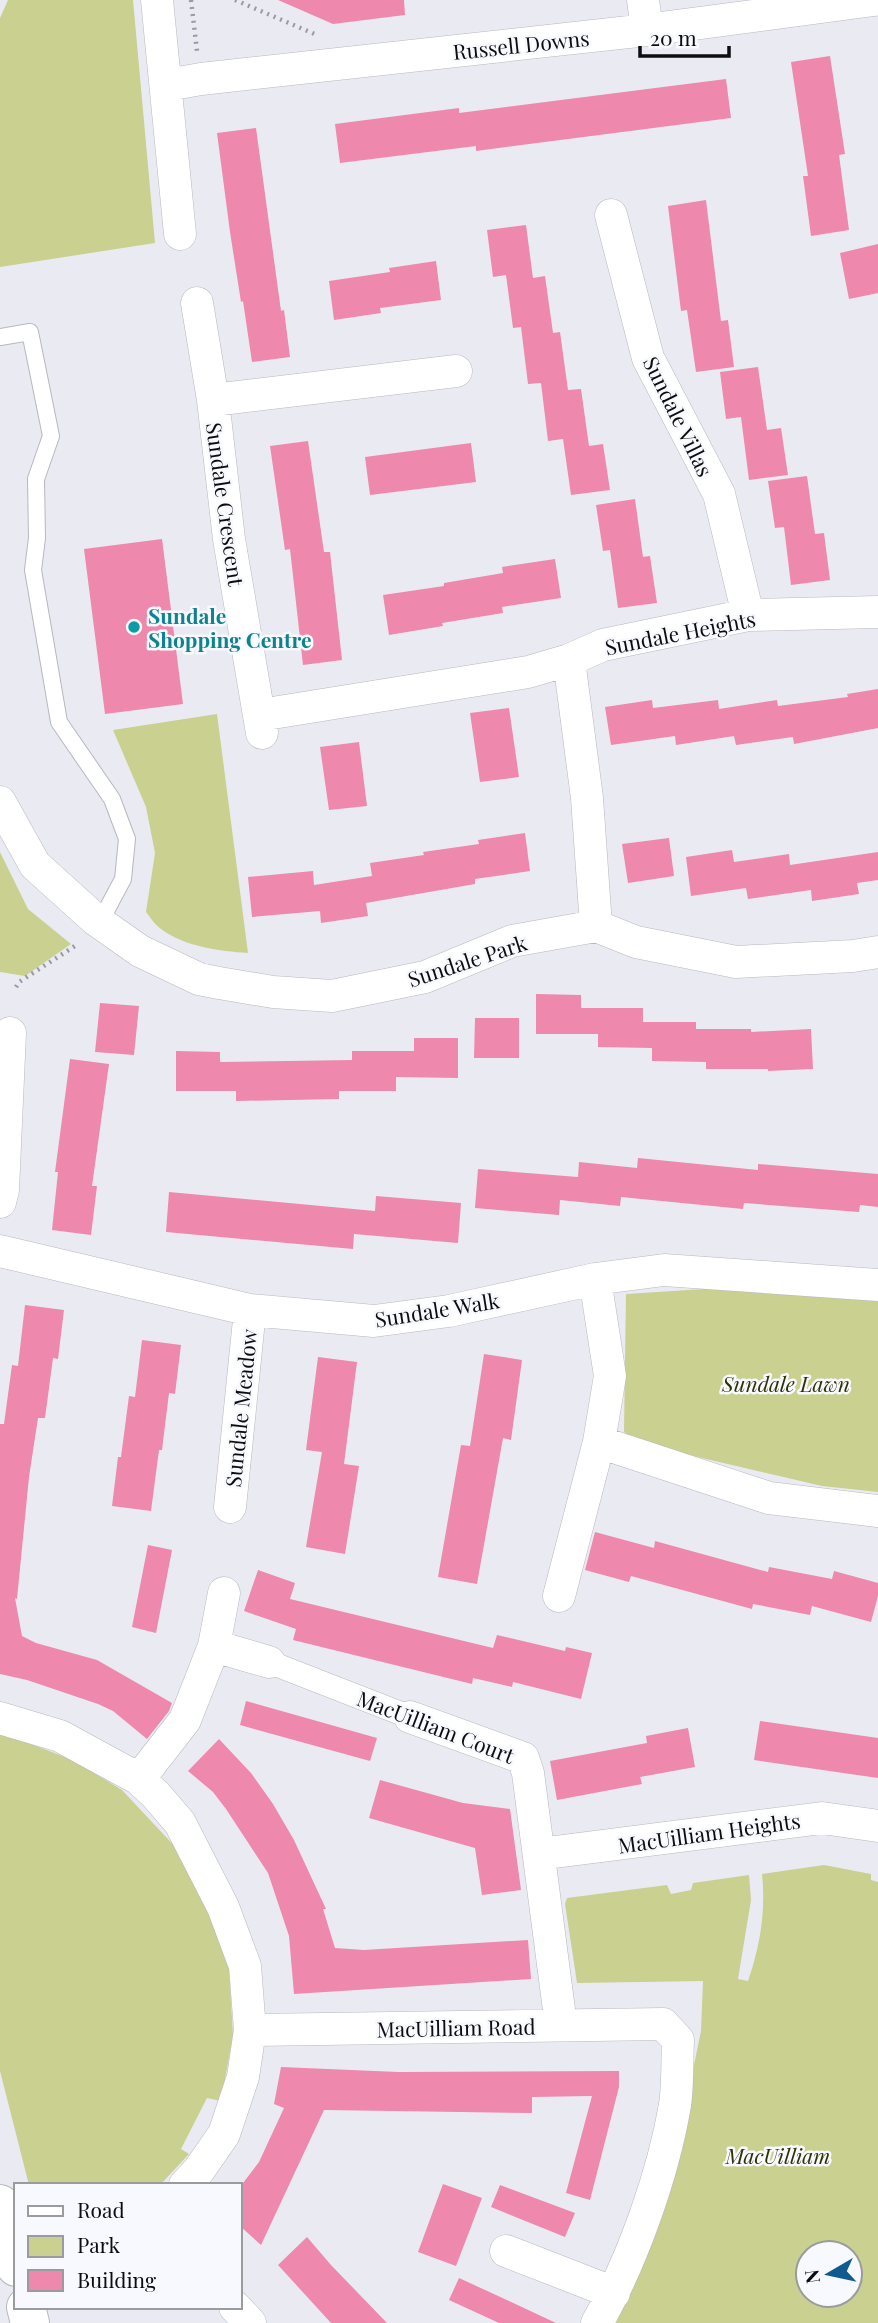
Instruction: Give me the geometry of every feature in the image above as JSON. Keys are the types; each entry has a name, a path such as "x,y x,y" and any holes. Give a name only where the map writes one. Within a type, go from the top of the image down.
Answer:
{"street":[{"path":"157,0 180,234"},
{"path":"876,0 878,26"},
{"name":"Russell Downs","path":"167,85 645,15 876,0"},
{"name":"Sundale Villas","path":"611,215 648,358 719,494 748,615"},
{"name":"Sundale Crescent","path":"197,303 213,400 229,539 261,724"},
{"name":"Sundale Crescent","path":"213,400 456,371"},
{"name":"Sundale Heights","path":"261,724 528,672 569,660 603,645 748,615 878,612"},
{"path":"569,660 587,798 596,926 636,942 736,962 853,956 878,952"},
{"name":"Sundale Park","path":"0,802 35,865 89,931 199,979 273,992 332,996 425,977 512,941 596,926"},
{"path":"0,1202 3,1190 10,1034"},
{"name":"Sundale Walk","path":"0,1251 250,1310 374,1321 449,1311 595,1279 664,1270 878,1284"},
{"path":"559,1596 599,1442 610,1376 595,1279"},
{"name":"Sundale Meadow","path":"230,1507 250,1310"},
{"path":"599,1442 769,1498 878,1511"},
{"path":"139,1779 185,1720 214,1646 224,1593"},
{"name":"MacUilliam Court","path":"214,1646 269,1662 523,1758 528,1773 561,2025"},
{"path":"0,1718 60,1736 139,1779 180,1823 223,1907 245,1966 250,2030 243,2077 224,2134 187,2183"},
{"name":"MacUilliam Heights","path":"539,1854 822,1818 878,1826"},
{"name":"MacUilliam Road","path":"250,2030 663,2024 678,2040 675,2103 659,2175 614,2293"},
{"path":"0,2204 14,2259"},
{"path":"506,2251 614,2293 597,2323"},
{"path":"237,2309 250,2323"}],"lane":[{"path":"0,337 30,332 51,436 36,479 37,538 33,570 59,722 112,799 127,838 123,880 107,909 89,931"}],"path":[{"path":"235,0 321,37"},
{"path":"16,987 19,982 89,931"}],"green space":[{"path":"8,0 133,0 155,243 0,267 0,18"},
{"path":"217,714 248,953 214,949 181,940 159,927 146,912 155,853 146,807 113,730"},
{"path":"0,852 28,909 71,944 25,976 0,972"},
{"name":"Sundale Lawn","path":"735,1287 878,1294 878,1492 822,1486 638,1443 624,1432 626,1294"},
{"path":"0,1732 75,1761 122,1790 181,1853 207,1903 229,1969 233,2035 221,2101 207,2098 181,2149 189,2154 162,2183 28,2183 0,2071"},
{"name":"MacUilliam","path":"824,1865 871,1874 871,1880 878,1882 878,2323 616,2323 670,2181 701,2031 703,1981 577,1983 565,1904 567,1898 667,1885 671,1894 691,1890 693,1883 749,1875 751,1900 738,1979 748,1981 756,1955 763,1901 762,1874"}],"building":[{"path":"278,0 404,0 405,15 333,24"},
{"path":"830,56 845,154 839,155 849,230 811,236 803,176 808,176 791,62"},
{"path":"726,79 731,118 476,151 476,146 340,163 335,124 459,108 459,113"},
{"path":"256,128 281,311 284,310 290,357 252,362 230,232 217,133"},
{"path":"706,200 721,321 728,320 734,367 696,372 687,310 681,311 668,206"},
{"path":"526,225 533,278 545,276 553,333 560,332 568,390 581,389 589,446 603,444 610,490 571,495 563,439 548,441 541,383 528,384 521,327 513,328 506,275 493,277 487,230"},
{"path":"878,244 878,293 849,299 840,253"},
{"path":"436,261 441,300 380,308 381,313 334,320 329,281 390,272 389,268"},
{"path":"758,367 767,430 781,428 788,475 749,480 741,417 726,419 720,372"},
{"path":"308,441 324,552 330,552 342,660 303,665 290,549 285,550 270,446"},
{"path":"471,443 476,482 370,495 365,457"},
{"path":"807,476 815,534 824,533 830,580 791,585 784,527 775,528 768,481"},
{"path":"635,499 643,557 650,556 657,603 618,608 610,550 603,551 596,505"},
{"name":"Sundale Shopping Centre","path":"162,539 183,704 105,714 84,549"},
{"path":"555,559 561,598 502,607 503,613 389,635 383,595 444,586 444,583 503,573 502,567"},
{"path":"878,689 878,728 794,744 793,737 736,745 734,736 676,745 675,736 611,745 605,707 652,700 653,708 718,700 719,709 777,700 778,706 848,697 847,694"},
{"path":"509,708 519,777 480,782 470,713"},
{"path":"359,742 367,806 329,810 320,747"},
{"path":"525,833 530,871 475,879 475,884 366,903 368,916 321,923 320,911 252,917 248,877 313,871 314,885 372,876 370,863 424,855 423,852 479,844 478,840"},
{"path":"669,838 674,876 628,883 622,844"},
{"path":"732,850 734,862 789,854 790,865 878,852 878,880 857,883 859,894 812,901 811,890 748,899 746,888 691,896 686,857"},
{"path":"536,994 581,995 581,1008 643,1008 643,1022 696,1022 696,1029 751,1029 751,1032 811,1029 813,1069 706,1069 706,1062 652,1061 652,1048 598,1047 598,1034 536,1034"},
{"path":"100,1003 139,1006 134,1055 95,1052"},
{"path":"475,1018 519,1018 519,1058 474,1058"},
{"path":"414,1038 458,1038 458,1078 396,1077 396,1091 339,1091 339,1099 236,1101 236,1091 176,1091 176,1051 220,1052 220,1062 352,1060 352,1051 414,1051"},
{"path":"70,1059 109,1064 92,1186 97,1186 91,1235 52,1230 58,1172 55,1172"},
{"path":"638,1158 758,1170 758,1164 878,1174 878,1207 860,1205 859,1212 744,1203 743,1209 621,1197 620,1206 560,1200 559,1215 475,1208 478,1169 578,1177 579,1162 637,1168"},
{"path":"169,1192 375,1211 376,1196 461,1203 458,1243 354,1234 353,1249 166,1232"},
{"path":"25,1305 64,1310 58,1359 53,1358 45,1418 38,1418 29,1477 17,1599 15,1598 22,1636 36,1643 97,1660 172,1703 147,1739 113,1711 98,1704 27,1680 0,1674 0,1424 4,1424 12,1365 18,1366"},
{"path":"142,1340 181,1345 175,1394 169,1393 151,1511 112,1506 129,1396 135,1397"},
{"path":"484,1354 522,1360 511,1440 503,1438 477,1584 438,1577 461,1445 470,1446"},
{"path":"318,1357 357,1362 344,1464 359,1466 345,1554 306,1547 322,1452 306,1450"},
{"path":"595,1532 654,1548 655,1541 768,1572 769,1567 832,1579 834,1571 878,1583 878,1596 871,1622 812,1606 810,1615 753,1604 752,1609 631,1576 629,1582 585,1570"},
{"path":"148,1545 172,1550 156,1633 132,1627"},
{"path":"258,1570 295,1583 290,1599 493,1648 497,1635 565,1651 566,1647 592,1653 581,1699 513,1682 512,1687 473,1678 472,1684 293,1640 296,1629 244,1611"},
{"path":"246,1701 377,1738 370,1761 240,1725"},
{"path":"760,1721 878,1738 878,1778 754,1760"},
{"path":"688,1728 695,1767 640,1777 642,1784 557,1800 550,1761 647,1743 646,1736"},
{"path":"219,1739 251,1773 294,1840 326,1909 323,1909 335,1948 364,1950 528,1940 531,1979 294,1994 289,1936 268,1873 213,1792 188,1771"},
{"path":"380,1780 463,1803 510,1809 521,1890 482,1895 475,1848 369,1818"},
{"path":"281,2067 398,2072 619,2071 619,2087 590,2200 566,2193 592,2096 532,2097 532,2113 324,2110 261,2245 242,2228 242,2184 259,2162 284,2108 274,2104"},
{"path":"443,2184 482,2198 456,2266 418,2252"},
{"path":"500,2185 575,2213 565,2237 491,2207"},
{"path":"307,2237 387,2323 331,2323 278,2265"},
{"path":"459,2278 556,2323 499,2323 449,2300"}],"place":[{"name":"Sundale Shopping Centre","path":"134,627"}]}
